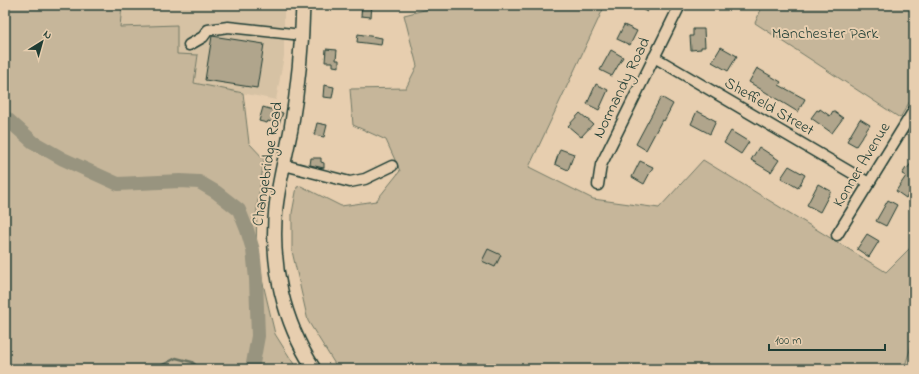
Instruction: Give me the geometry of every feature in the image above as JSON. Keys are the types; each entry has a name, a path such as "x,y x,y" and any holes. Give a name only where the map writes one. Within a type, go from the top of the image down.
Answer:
{"main road":[{"name":"Changebridge Road","path":"303,5 298,84 278,196 275,227 277,269 286,311 293,331 314,369"}],"street":[{"name":"Normandy Road","path":"598,186 601,165 680,5"},
{"path":"189,45 203,37 208,30 228,27 302,35"},
{"name":"Sheffield Street","path":"654,57 870,183"},
{"name":"Konner Avenue","path":"836,235 870,183 914,110"},
{"path":"284,165 350,182 365,180 392,166"}],"shaded area":[{"path":"122,5 284,5 284,56 276,100 194,83 198,56 177,55 120,27"}],"green space":[{"path":"5,5 122,5 120,27 177,25 177,54 198,55 194,83 243,93 249,143 264,159 257,208 256,254 275,334 297,369 5,369"},
{"path":"445,5 605,5 529,167 593,199 659,208 703,160 886,272 914,244 914,337 904,369 338,369 308,321 292,251 292,213 297,187 301,186 341,206 376,201 400,171 386,140 353,125 350,89 406,88 417,66 404,15"},
{"name":"Manchester Park","path":"763,5 914,5 914,103 910,101 900,118 755,23"}],"building":[{"path":"362,5 372,5 371,17 361,16"},
{"path":"634,5 651,5 647,12"},
{"path":"624,25 637,31 630,45 617,39"},
{"path":"693,29 704,29 705,47 691,50 690,36 693,36"},
{"path":"358,34 382,38 381,45 357,42"},
{"path":"212,36 264,44 257,88 205,80"},
{"path":"721,47 737,56 728,71 712,62"},
{"path":"326,49 337,50 336,60 339,60 339,67 333,66 333,62 325,62"},
{"path":"611,50 623,57 612,76 600,70"},
{"path":"757,68 781,82 779,85 805,99 798,112 749,82"},
{"path":"596,84 608,90 599,110 587,104"},
{"path":"324,85 334,87 332,98 323,97"},
{"path":"661,97 673,104 664,121 662,120 646,150 636,144"},
{"path":"263,107 283,113 279,124 268,121 267,123 259,121"},
{"path":"820,109 830,116 833,111 843,118 832,133 811,118 817,110 819,111"},
{"path":"697,111 716,121 710,134 691,124"},
{"path":"580,113 593,124 581,137 568,126"},
{"path":"860,119 870,125 856,146 847,141"},
{"path":"317,123 327,125 324,137 314,135"},
{"path":"731,131 749,142 741,154 724,143"},
{"path":"759,147 779,160 771,172 751,160"},
{"path":"560,149 574,154 568,170 555,164"},
{"path":"311,158 321,158 321,162 324,163 324,168 310,165"},
{"path":"914,159 914,186 906,198 896,191 906,176 902,174"},
{"path":"640,161 653,167 644,184 632,177"},
{"path":"789,166 805,175 798,188 781,178"},
{"path":"818,184 831,191 820,212 807,205"},
{"path":"888,200 897,205 886,226 876,221"},
{"path":"867,234 879,241 869,257 857,249"},
{"path":"488,249 501,255 495,267 482,261"}],"waterway":[{"path":"5,117 33,142 63,159 118,184 180,181 199,182 216,192 239,210 253,250 256,279 258,336 252,369"},
{"path":"155,369 176,358 192,362 200,369"}]}
